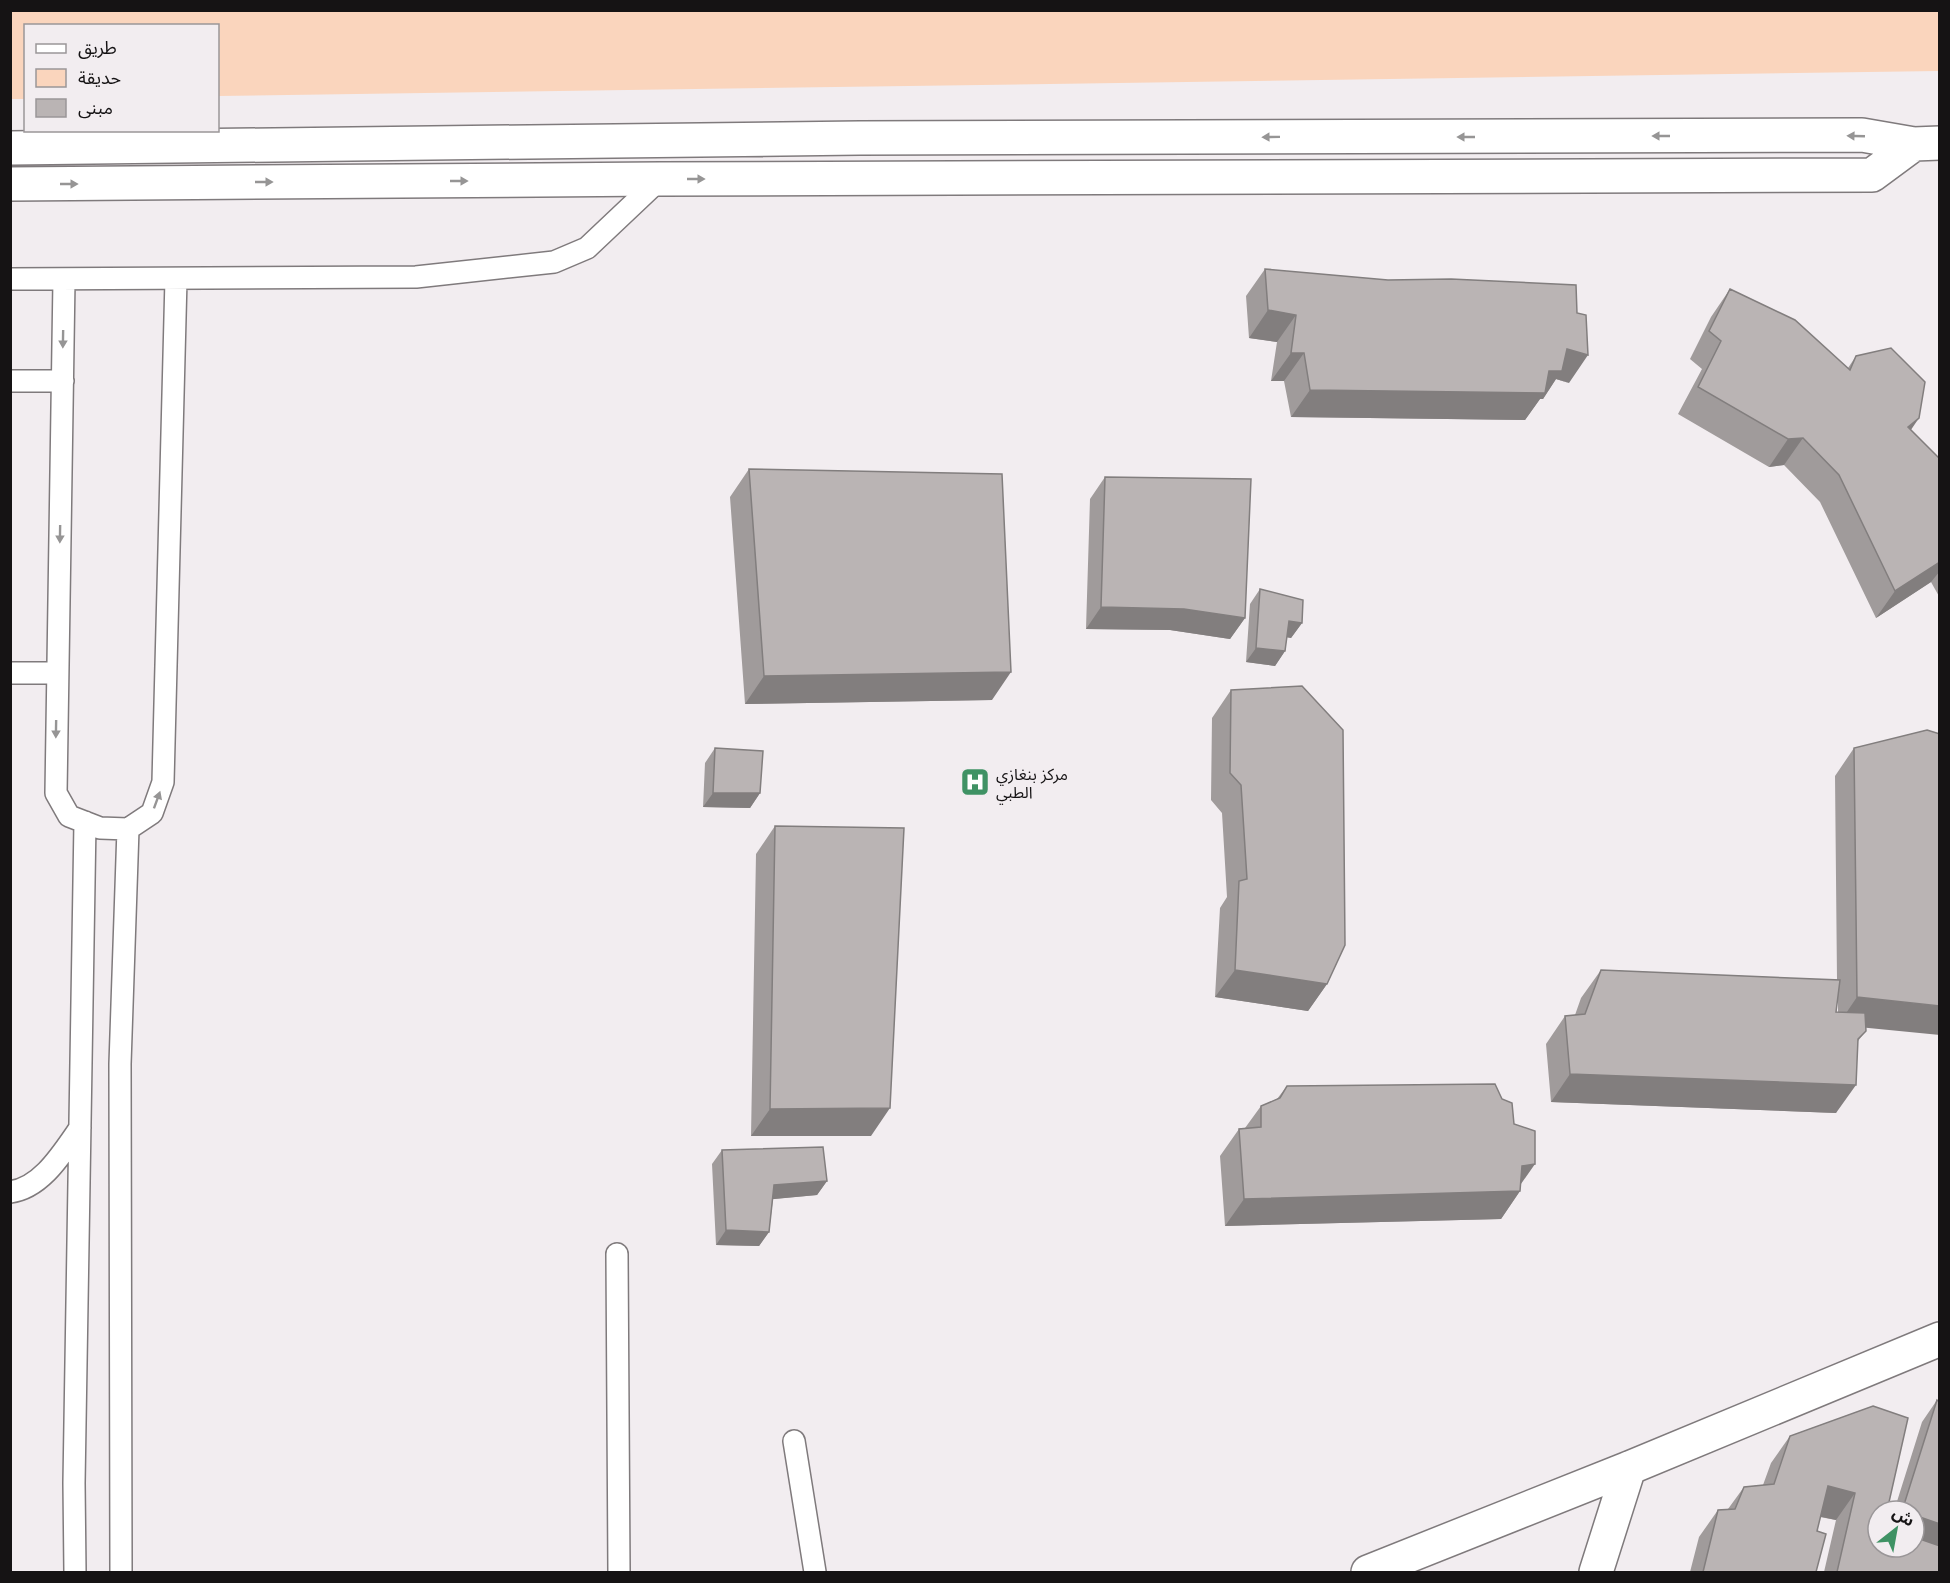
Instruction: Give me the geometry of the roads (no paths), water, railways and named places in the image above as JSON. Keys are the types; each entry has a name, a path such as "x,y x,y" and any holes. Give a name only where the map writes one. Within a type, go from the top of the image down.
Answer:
{"main road":[{"path":"10,148 860,138 1862,135 1927,143"},
{"path":"1425,137 1425,176"},
{"path":"10,184 660,179 1872,175 1927,143"},
{"path":"1368,1572 1629,1468 1940,1339"},
{"path":"1596,1572 1629,1468"}],"lane":[{"path":"10,279 416,277 554,262 587,248 660,179"},
{"path":"64,280 56,793 69,816 100,828 128,829 152,813 163,782 176,279"},
{"path":"10,381 63,381"},
{"path":"10,673 57,673"},
{"path":"75,1572 74,1483 85,822"},
{"path":"121,1572 120,1064 128,829"},
{"path":"10,1192 21,1191 37,1180 59,1157 80,1128"},
{"path":"617,1254 619,1572"},
{"path":"794,1441 815,1572"}],"place":[{"name":"مركز بنغازي الطبي","path":"975,782"}]}
